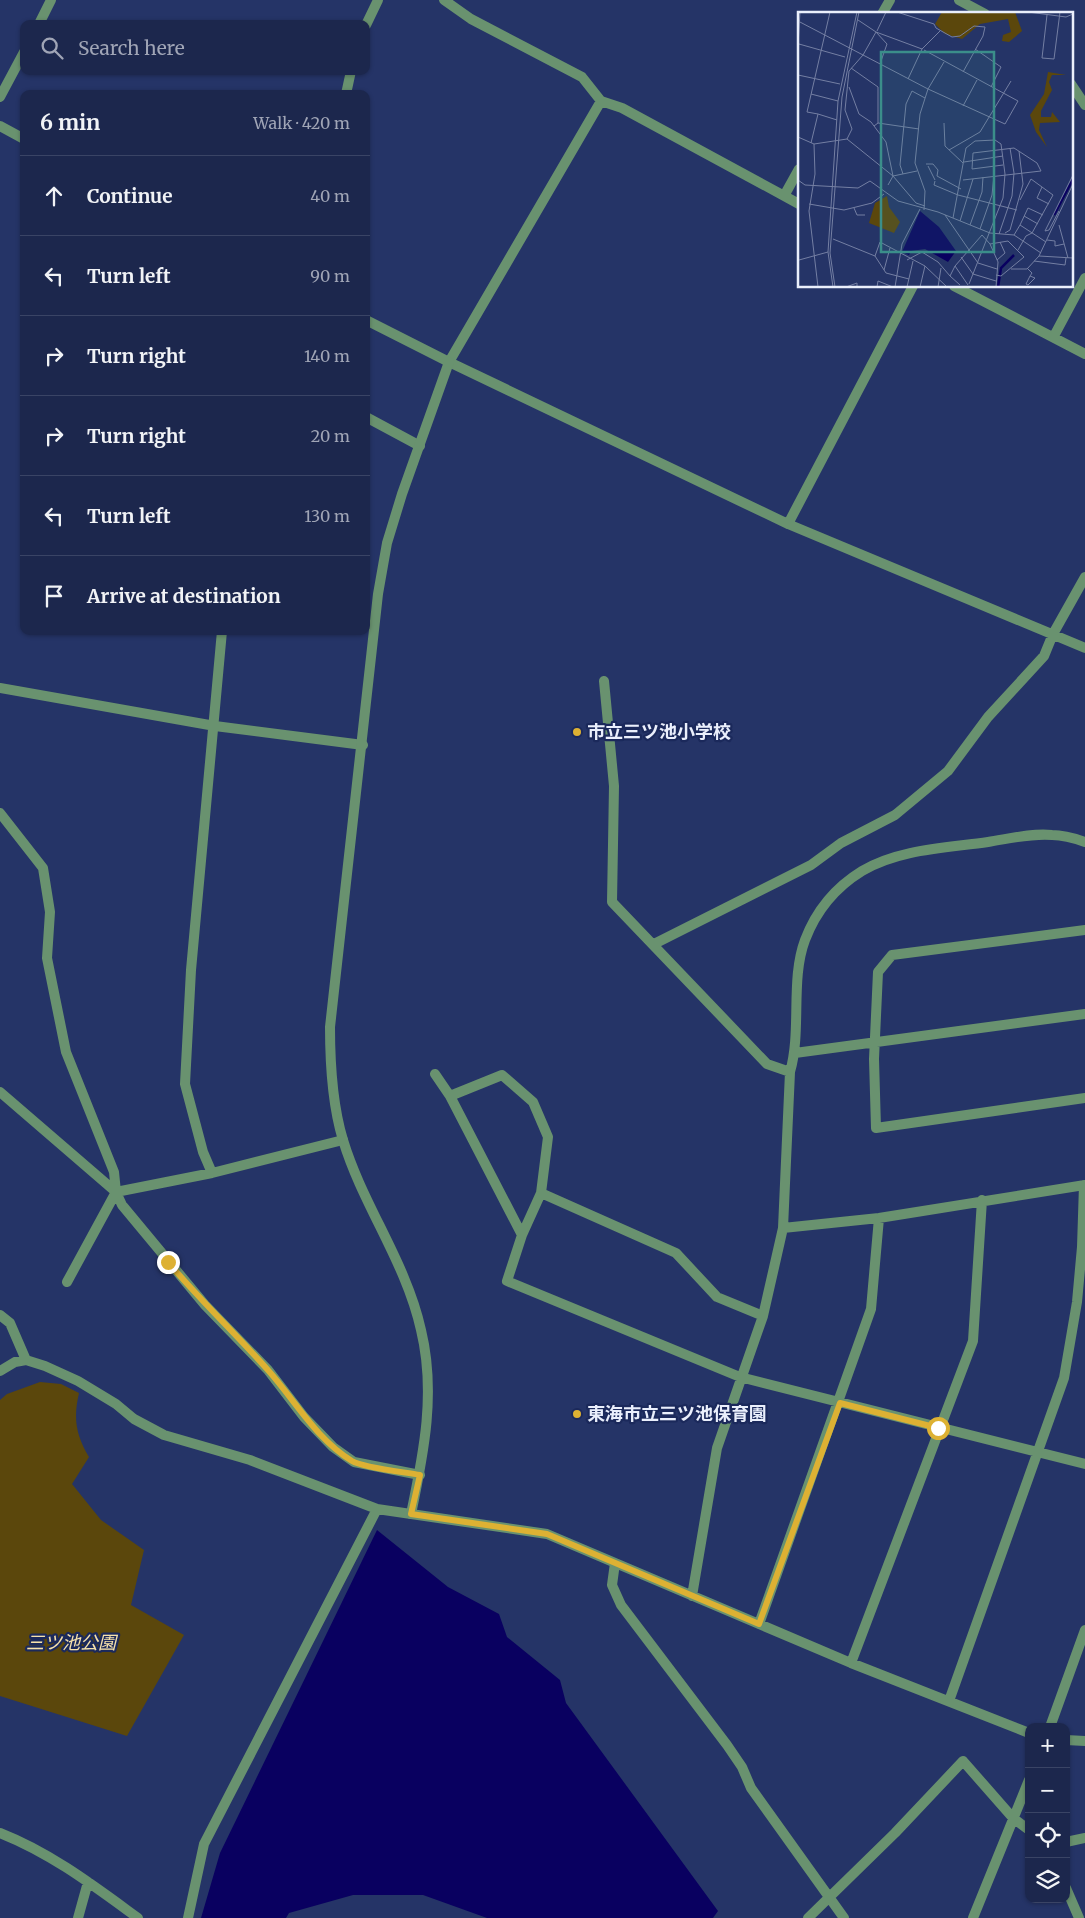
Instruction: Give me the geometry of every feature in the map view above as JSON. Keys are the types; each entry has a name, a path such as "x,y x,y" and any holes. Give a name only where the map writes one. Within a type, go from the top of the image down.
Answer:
{"street":[{"path":"41,20 52,0"},
{"path":"368,20 378,0"},
{"path":"444,0 471,19 582,77 601,101 622,108 798,203"},
{"path":"883,12 890,0"},
{"path":"959,0 981,12"},
{"path":"0,96 20,59"},
{"path":"347,90 350,75"},
{"path":"1072,86 1085,105"},
{"path":"411,1514 425,1449 430,1394 422,1332 406,1281 343,1140 332,1084 330,1027 378,594 387,543 402,494 449,362 601,101"},
{"path":"0,126 20,137"},
{"path":"784,196 798,171"},
{"path":"1054,336 1085,278"},
{"path":"788,524 912,288"},
{"path":"958,288 1054,336 1085,354"},
{"path":"370,322 449,362 788,524 1085,648"},
{"path":"370,419 420,446"},
{"path":"654,944 811,865 841,843 895,815 948,771 988,717 1044,656 1053,634 1085,577"},
{"path":"212,1173 204,1152 185,1084 199,876 215,726 222,635"},
{"path":"604,681 614,786 612,902 767,1064 790,1072"},
{"path":"0,688 215,726 362,745"},
{"path":"0,813 43,868 50,912 47,958 51,988 66,1052 114,1172 116,1192 122,1205 205,1305 268,1370 304,1417 333,1446 354,1462 420,1475"},
{"path":"692,1596 717,1448 740,1377 763,1316 783,1228 790,1072 795,1053 799,969 805,941 829,899 864,870 885,861 918,852 1034,835 1068,836 1085,842"},
{"path":"1085,930 892,955 878,972 875,1043 876,1128 1085,1098"},
{"path":"795,1053 1085,1014"},
{"path":"435,1074 450,1096 522,1235"},
{"path":"450,1096 502,1075 533,1102 548,1137 541,1193 522,1235 507,1281 740,1377 1085,1464"},
{"path":"0,1092 116,1192"},
{"path":"116,1192 212,1173 343,1140"},
{"path":"783,1228 880,1218 1084,1185 1082,1247 1064,1378 949,1701"},
{"path":"67,1282 116,1192"},
{"path":"541,1193 676,1253 716,1297 763,1316"},
{"path":"851,1663 938,1428 973,1341 982,1200"},
{"path":"759,1624 840,1403 871,1309 880,1218"},
{"path":"0,1315 10,1323 26,1360"},
{"path":"0,1370 15,1362 26,1360 45,1366 78,1381 116,1404 134,1419 164,1435 250,1460 378,1509 547,1534 851,1663 1025,1731"},
{"path":"188,1918 204,1844 378,1509"},
{"path":"615,1563 612,1586 621,1605 727,1745 742,1767 751,1788 844,1918"},
{"path":"1051,1723 1085,1630"},
{"path":"1070,1740 1085,1741"},
{"path":"808,1918 895,1833 963,1761 1014,1818 1025,1827"},
{"path":"973,1918 1025,1790"},
{"path":"0,1833 39,1851 88,1882 138,1918"},
{"path":"1070,1841 1085,1838"},
{"path":"78,1918 88,1882"},
{"path":"1070,1897 1079,1918"}],"green space":[{"name":"三ツ池公園","path":"40,1382 61,1384 79,1393 76,1411 77,1426 81,1441 89,1457 72,1484 101,1520 144,1550 131,1605 184,1635 127,1736 0,1696 0,1400 7,1394"}],"shaded area":[{"path":"377,1530 448,1587 499,1614 507,1637 560,1680 566,1703 718,1911 713,1918 487,1918 423,1895 353,1895 289,1913 286,1918 201,1918 220,1853"}],"place":[{"name":"市立三ツ池小学校","path":"577,732"},
{"name":"東海市立三ツ池保育園","path":"577,1414"}],"route":[{"path":"168,1262 205,1305 268,1370 304,1417 333,1446 354,1462 420,1475 411,1514 547,1534 759,1624 840,1403 938,1428"}]}
